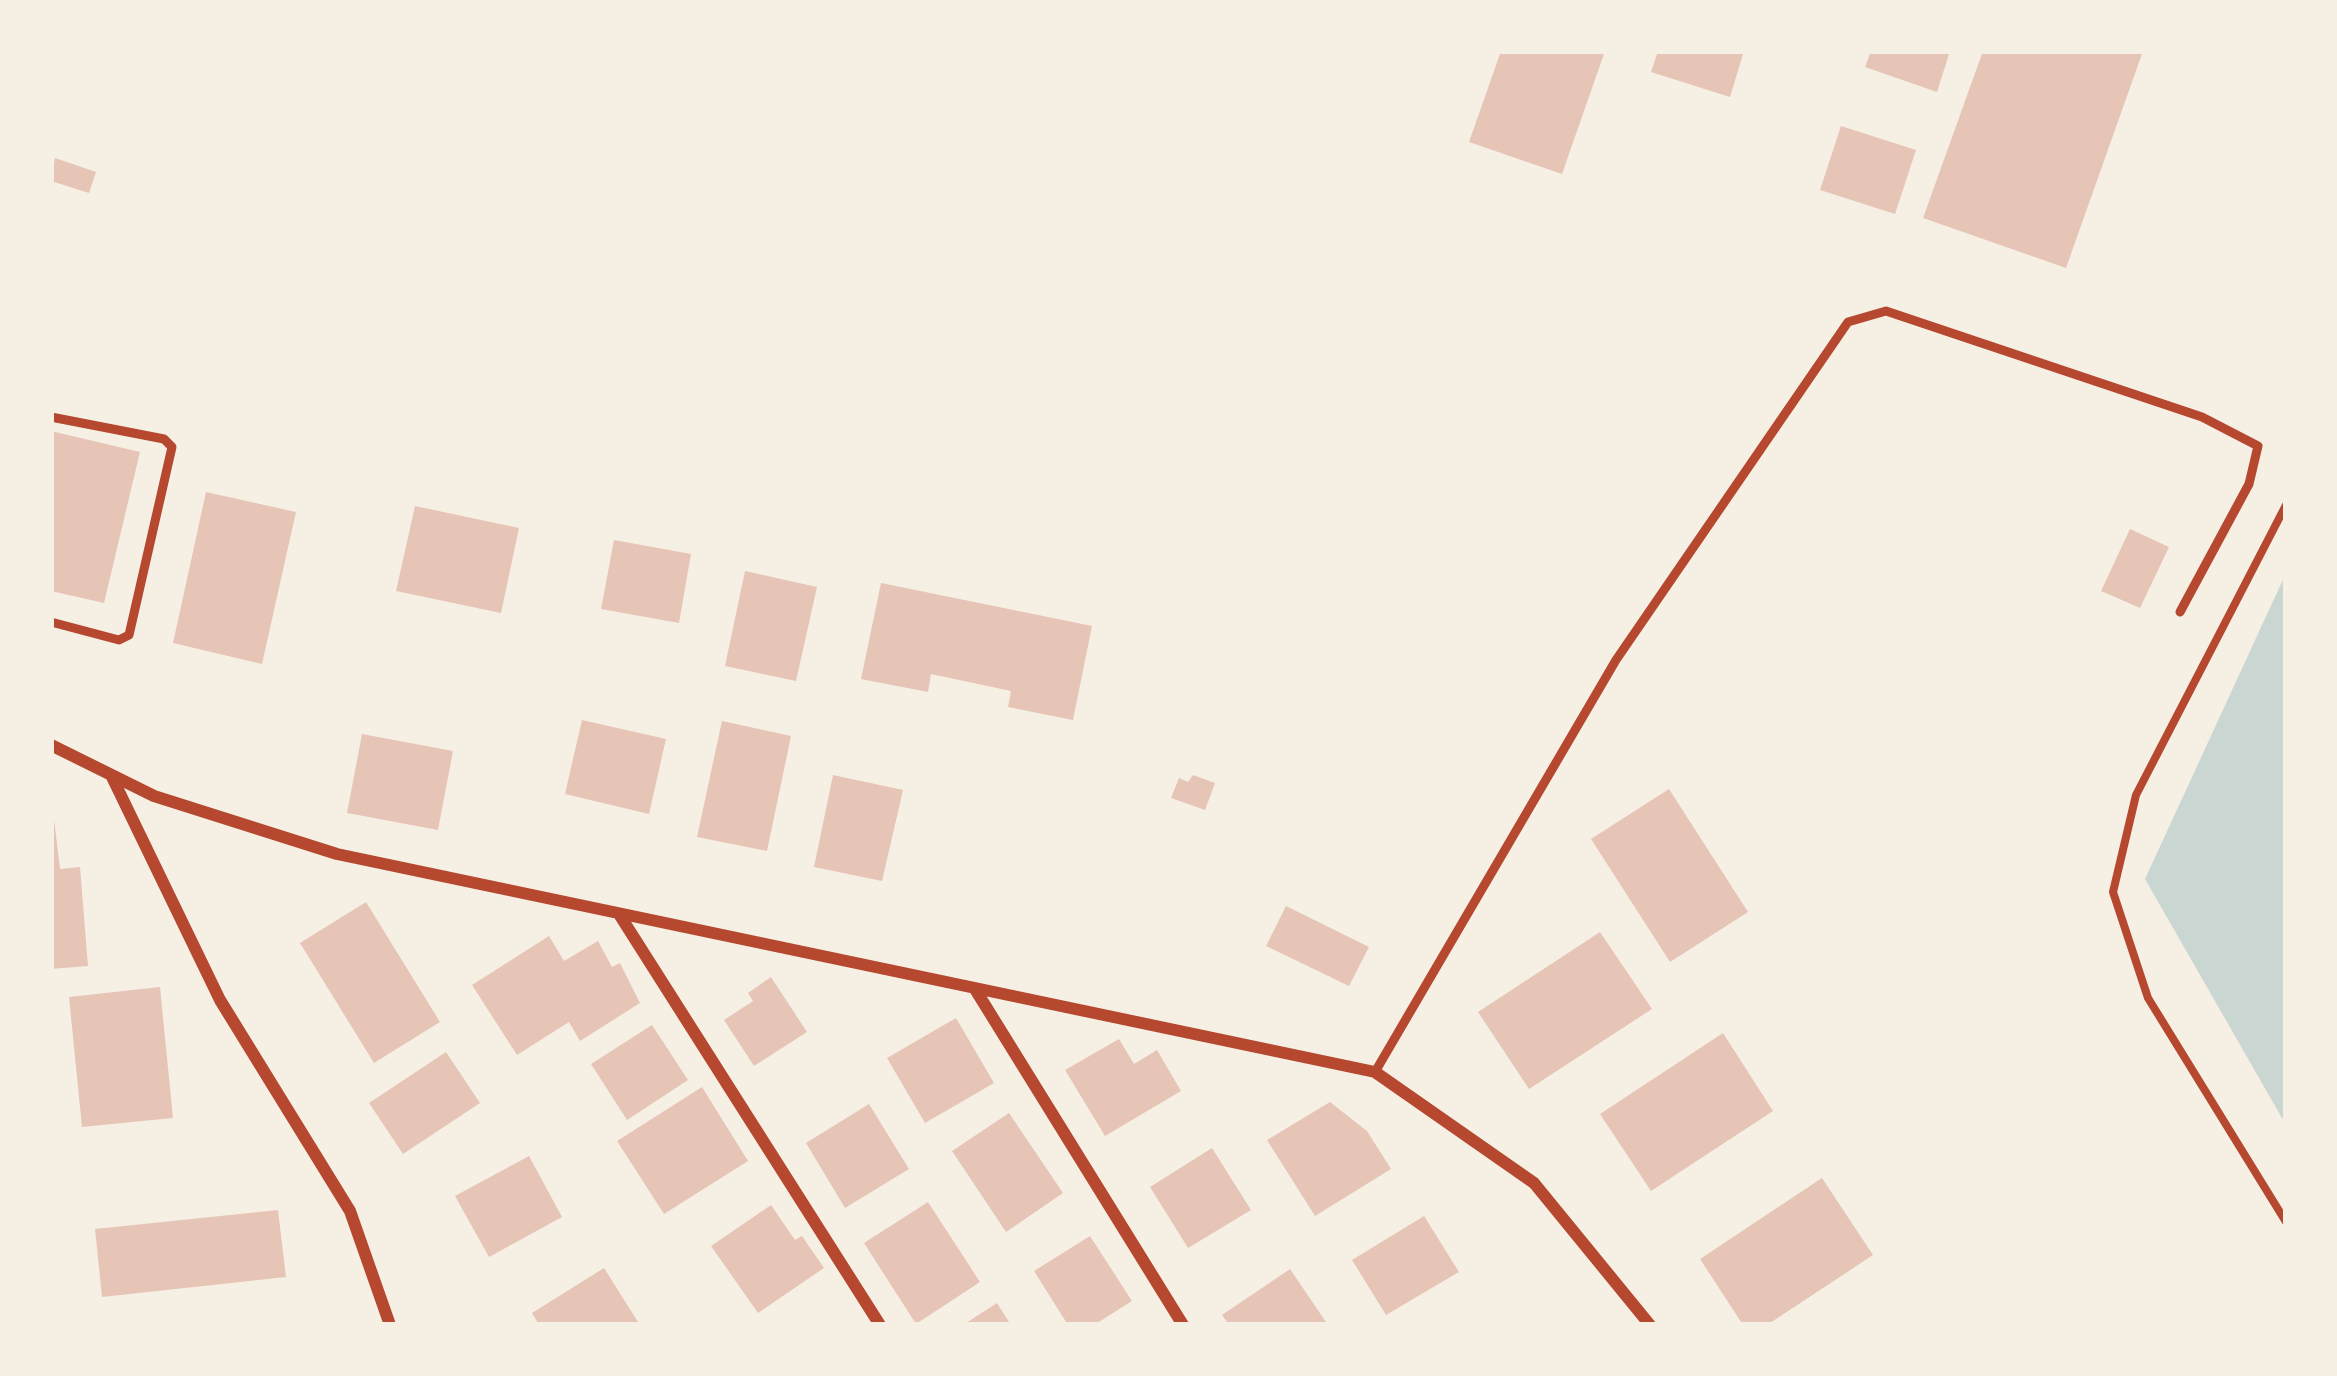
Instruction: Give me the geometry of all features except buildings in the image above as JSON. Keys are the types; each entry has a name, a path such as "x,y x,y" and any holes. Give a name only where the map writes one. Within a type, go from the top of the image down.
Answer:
{"street":[{"path":"51,745 111,776 270,837 1375,1072 1534,1184 1649,1325"},
{"path":"111,776 212,984 344,1200 390,1325"},
{"path":"619,914 880,1325"},
{"path":"975,988 1183,1325"}],"lane":[{"path":"1375,1072 1616,660 1848,322 1886,311 2202,417 2258,446 2248,484 2180,612"},
{"path":"51,417 164,439 172,447 129,635 119,640 51,622"}],"path":[{"path":"2286,505 2136,794 2113,892 2147,998 2286,1222"}],"shaded area":[{"path":"2286,573 2286,1125 2145,879"}]}
